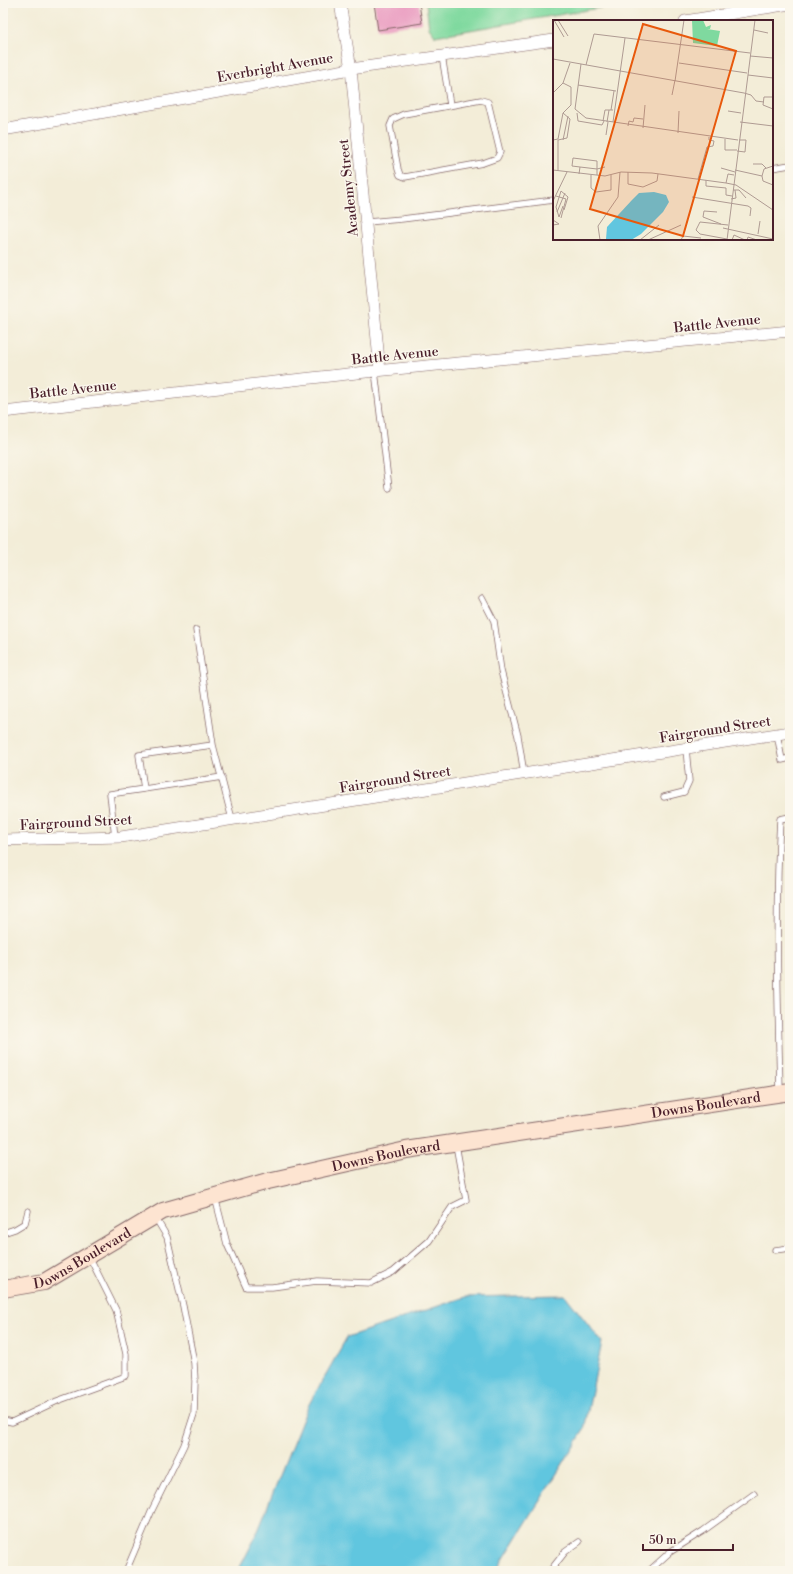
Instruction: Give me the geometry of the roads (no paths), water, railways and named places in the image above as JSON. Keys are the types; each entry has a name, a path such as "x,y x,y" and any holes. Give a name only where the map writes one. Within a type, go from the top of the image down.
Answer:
{"street":[{"name":"Academy Street","path":"340,3 351,69 367,222 378,371"},
{"path":"691,20 790,4"},
{"name":"Everbright Avenue","path":"3,130 351,69 553,40"},
{"name":"Battle Avenue","path":"3,412 378,371 790,331"},
{"name":"Fairground Street","path":"3,840 115,837 790,732"},
{"name":"Downs Boulevard","path":"3,1289 44,1282 163,1211 268,1181 398,1152 456,1142 785,1093"}],"lane":[{"path":"442,56 450,105"},
{"path":"481,100 488,102 500,152 497,158 483,163 405,177 400,175 390,126 393,119 404,114 450,105 481,100"},
{"path":"773,168 790,165"},
{"path":"367,222 553,200"},
{"path":"378,371 389,488"},
{"path":"482,598 494,621 501,671 518,736 524,774"},
{"path":"196,630 213,745 232,819"},
{"path":"777,734 782,760 790,758"},
{"path":"144,789 139,755 213,745"},
{"path":"664,797 684,792 689,781 686,749"},
{"path":"115,837 110,794 222,777"},
{"path":"785,1093 777,969 778,858 780,819 790,817"},
{"path":"215,1196 227,1244 246,1287 272,1287 317,1281 371,1283 393,1272 429,1241 452,1207 466,1200 456,1142"},
{"path":"3,1234 25,1223 28,1211"},
{"path":"126,1571 152,1510 184,1445 194,1414 194,1363 183,1306 166,1237 154,1216"},
{"path":"775,1250 790,1248"},
{"path":"3,1420 12,1422 57,1400 126,1376 126,1354 116,1310 88,1256"},
{"path":"650,1571 670,1552 703,1531 754,1494"},
{"path":"550,1571 565,1552 579,1542"}],"water":[{"path":"565,1295 602,1342 584,1430 496,1571 238,1571 254,1540 308,1406 347,1337 465,1297"}]}
